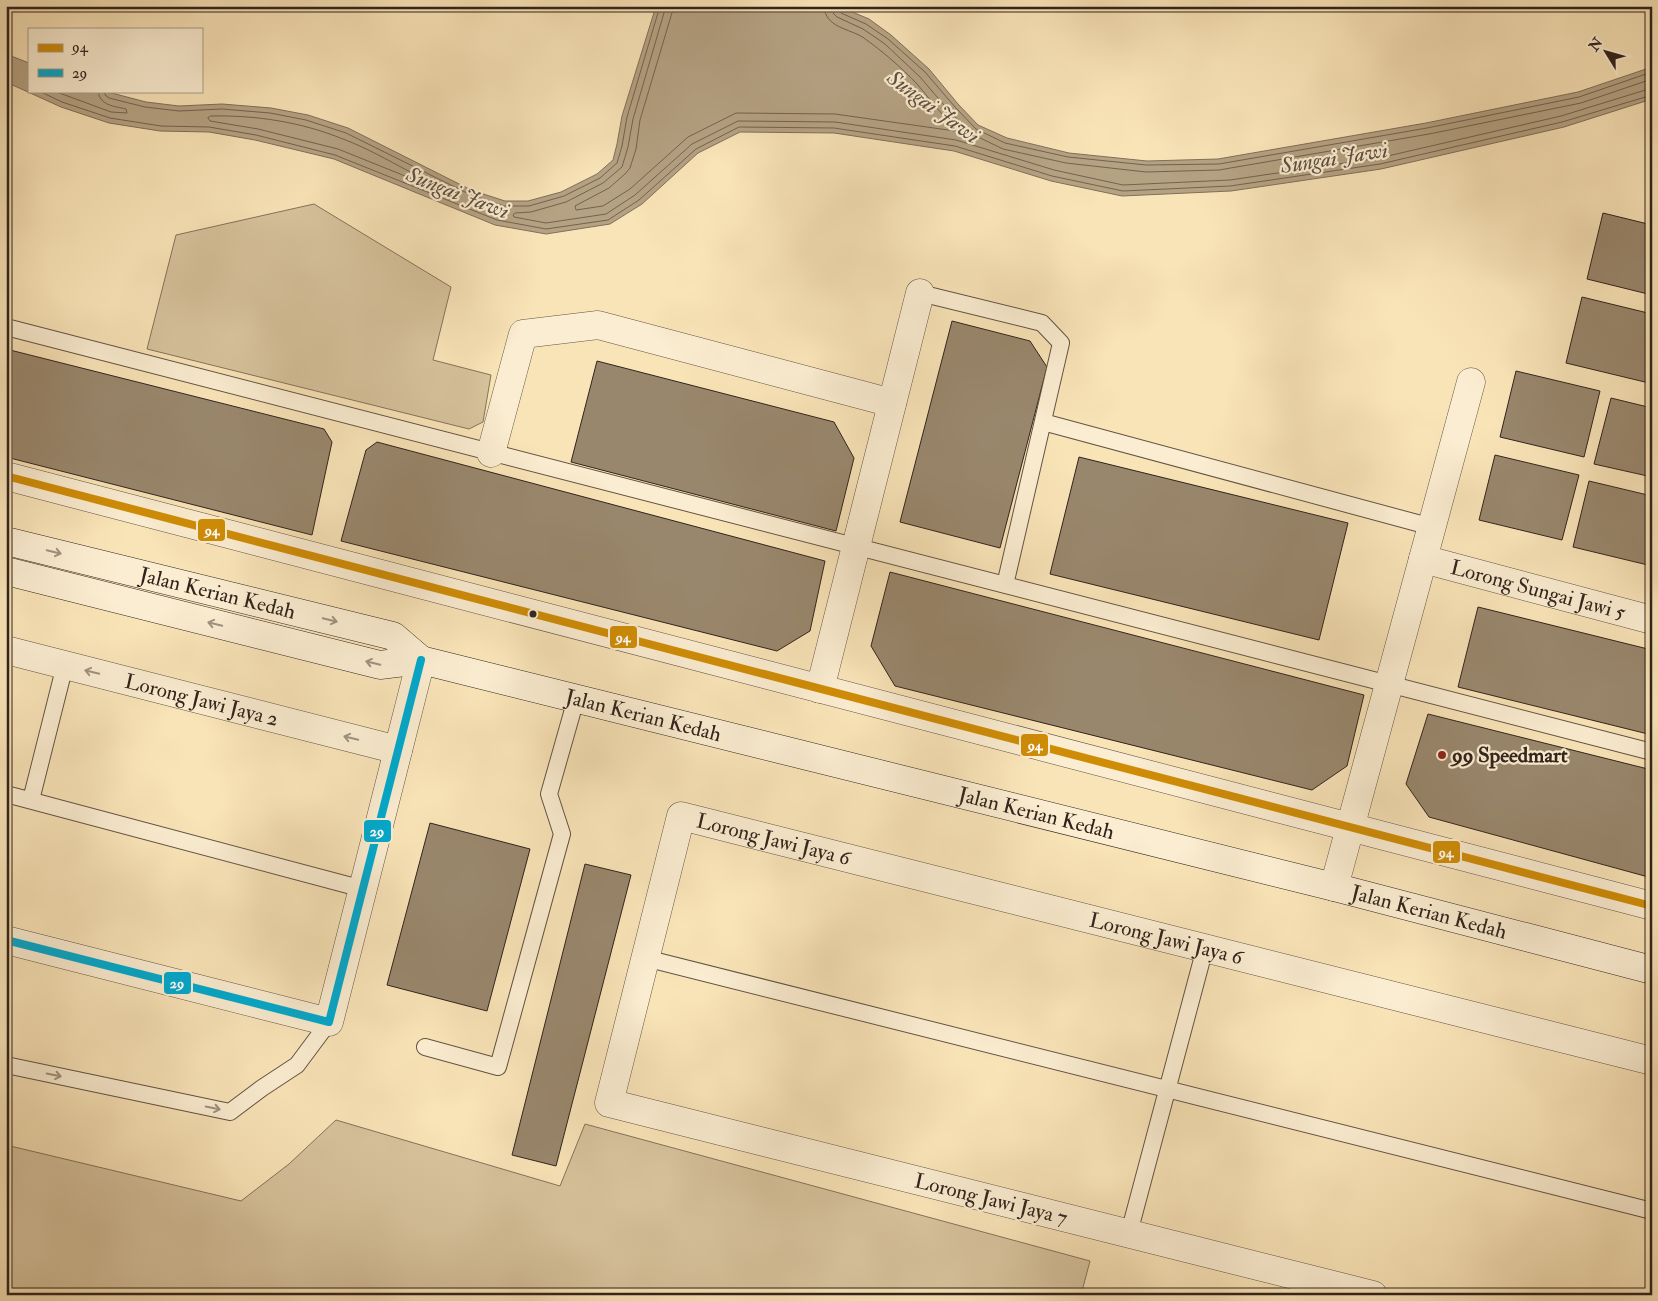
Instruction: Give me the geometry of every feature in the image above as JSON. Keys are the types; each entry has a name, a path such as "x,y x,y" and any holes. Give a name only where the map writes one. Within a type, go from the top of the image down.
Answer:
{"street":[{"path":"820,689 920,293"},
{"path":"491,453 524,334 598,324 892,404"},
{"path":"1334,887 1471,382"},
{"path":"6,476 1652,906"},
{"name":"Jalan Kerian Kedah","path":"6,541 393,636 421,660"},
{"name":"Lorong Sungai Jawi 5","path":"1423,559 1652,620"},
{"name":"Jalan Kerian Kedah","path":"6,571 380,665 421,660 1334,887 1652,970"},
{"name":"Lorong Jawi Jaya 2","path":"6,650 398,750"},
{"path":"6,940 330,1022 421,660"},
{"name":"Lorong Jawi Jaya 6","path":"646,958 681,816 1652,1061"},
{"name":"Lorong Jawi Jaya 7","path":"646,958 609,1103 1373,1295"}],"lane":[{"path":"920,293 1042,323 1061,343 1005,585"},
{"path":"6,327 1652,752"},
{"path":"1043,422 1432,527"},
{"path":"31,800 65,665"},
{"path":"424,1047 498,1067 562,834 549,794 576,698"},
{"path":"6,794 363,888"},
{"path":"1129,1234 1205,948"},
{"path":"646,958 1652,1211"},
{"path":"6,1064 230,1112 297,1065 330,1022"}],"shaded area":[{"path":"314,204 451,287 433,360 491,375 483,422 469,429 147,349 176,235"},
{"path":"336,1120 560,1186 585,1124 1090,1261 1081,1295 6,1295 6,1145 241,1201 289,1164"}],"water":[{"name":"Sungai Jawi","path":"656,6 838,6 869,19 891,35 929,69 978,125 1007,138 1069,153 1147,161 1218,159 1426,123 1578,92 1652,67 1652,99 1564,127 1381,169 1231,191 1122,196 1051,181 954,151 834,133 740,132 698,153 642,204 610,224 546,234 495,225 334,159 255,140 209,132 160,131 109,123 61,107 28,92 108,92 146,102 179,106 222,104 271,108 308,115 348,128 471,190 505,201 528,201 561,192 597,174 613,160 622,116"},
{"path":"6,54 28,63 28,92 6,82"}],"building":[{"path":"1603,213 1652,225 1652,295 1587,279"},
{"path":"1582,297 1652,314 1652,371 1649,383 1566,363"},
{"path":"952,321 1030,341 1047,367 1000,548 900,522"},
{"path":"6,349 324,429 332,442 312,535 6,457"},
{"path":"597,361 834,422 854,458 836,531 571,462"},
{"path":"1516,371 1600,391 1584,457 1500,437"},
{"path":"1611,398 1652,408 1652,477 1594,464"},
{"path":"377,442 825,561 810,631 777,651 341,541 366,450"},
{"path":"1495,455 1579,475 1562,540 1479,520"},
{"path":"1079,457 1348,523 1319,640 1050,574"},
{"path":"1589,481 1652,496 1652,566 1573,547"},
{"path":"890,572 1364,695 1347,766 1312,790 895,686 871,646"},
{"path":"1478,607 1652,650 1652,735 1458,687"},
{"path":"1428,714 1652,770 1652,878 1429,817 1406,784"},
{"path":"430,823 530,849 487,1011 387,985"},
{"path":"585,864 631,875 556,1166 512,1155"}],"transit line":[{"name":"94","path":"6,476 1652,906"},
{"name":"29","path":"6,940 329,1022 421,660"}],"place":[{"name":"99 Speedmart","path":"1442,755"}]}
